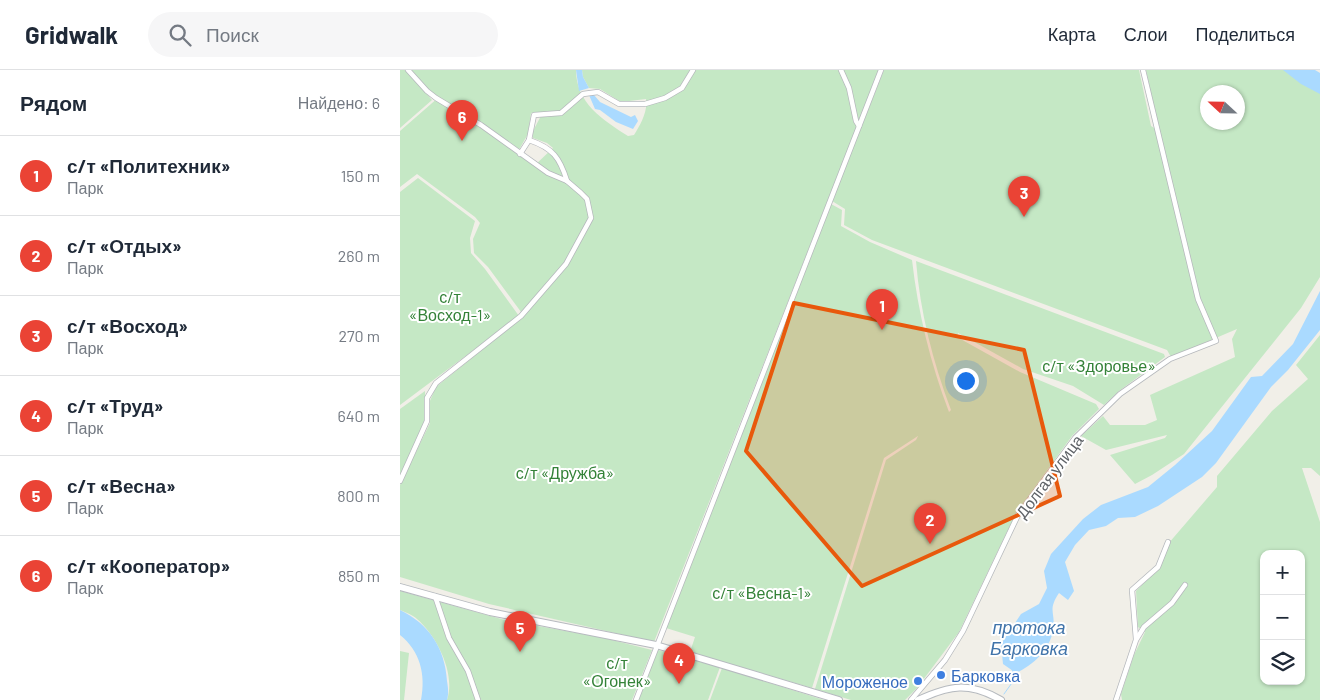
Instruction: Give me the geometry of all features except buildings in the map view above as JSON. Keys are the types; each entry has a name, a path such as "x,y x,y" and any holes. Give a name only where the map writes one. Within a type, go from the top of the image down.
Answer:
{"main road":[{"path":"400,587 490,612 656,645 839,700"},
{"path":"918,700 943,688 957,686 972,688 1001,700"}],"street":[{"path":"400,482 427,421 427,398 436,383 521,316 566,264 591,218 587,199 566,181 548,173 481,125 427,91 408,70"},
{"path":"520,154 529,140 534,115 561,113 583,94 598,92 619,104 645,104 665,98 682,88 693,70"},
{"path":"841,70 849,88 856,121 859,126"},
{"path":"636,700 881,70"},
{"name":"Долгая улица","path":"910,700 945,660 963,631 1018,514 1075,438 1120,394 1170,359 1203,348 1216,341 1198,299 1143,70"},
{"path":"529,140 548,147 563,168 566,181"},
{"path":"1136,640 1132,590 1158,567 1168,542"},
{"path":"1116,700 1136,640 1144,626 1172,603 1185,585"},
{"path":"435,596 448,638 468,671 478,700"}],"highlighted area":[{"path":"794,303 1024,350 1060,496 862,586 746,451"}],"green space":[{"path":"400,70 406,70 432,100 400,128"},
{"name":"с/т «Дружба»","path":"410,70 576,70 577,82 586,101 609,124 628,136 634,135 641,123 646,109 646,99 621,102 600,89 589,88 583,77 582,70 879,70 654,642 489,604 400,577 400,485 430,423 429,403 436,387 524,316 488,267 474,253 473,239 480,223 475,217 417,174 400,187 400,131 439,97 427,90","holes":["543,112 533,131 533,138 547,143 553,148 534,166 517,153 528,134 531,113"]},
{"path":"884,70 1139,70 1151,126 1159,131 1146,70 1289,70 1320,90 1320,277 1301,308 1184,454 1135,484 1110,455 1165,438 1167,435 1106,450 1081,436 1103,416 1110,425 1145,425 1157,420 1150,395 1235,357 1232,339 1237,329 1171,357 1167,350 872,240 844,225 845,209 832,201"},
{"name":"с/т «Восход-1»","path":"418,178 475,221 470,238 471,253 519,316 400,405 400,192"},
{"path":"831,204 842,210 841,226 870,242 912,260 926,337 949,412 951,410 938,374 924,318 916,261 1164,354 1165,357 1119,391 1104,405 1073,386 1023,369 958,333 957,337 1020,372 1096,404 1099,409 1072,436 1016,513 959,632 917,688 905,700 851,700 815,689 886,460 916,440 918,436 884,458 812,688 690,652 695,637 666,628"},
{"path":"1320,335 1320,476 1311,468 1302,468 1320,522 1320,700 1122,700 1121,694 1134,655 1145,632 1138,627 1136,591 1160,567 1168,544 1217,487 1217,476 1272,411 1308,379 1296,365"},
{"path":"425,391 425,421 400,475 400,409"},
{"name":"с/т «Огонек»","path":"400,591 505,620 604,638 652,650 632,700 447,700 449,679 443,656 438,645 424,626 413,616 400,610"},
{"path":"658,650 720,667 708,700 638,700"},
{"path":"400,651 409,653 404,700 400,700"},
{"path":"722,668 824,700 710,700"}],"water":[{"path":"576,70 582,70 583,77 589,88 579,91"},
{"path":"1283,70 1315,70 1320,73 1320,94 1301,84"},
{"path":"589,95 594,95 600,102 631,117 635,115 638,121 633,129 616,122 600,110 595,109"},
{"name":"протока Барковка","path":"1320,291 1320,330 1288,370 1271,387 1216,463 1202,477 1158,506 1135,517 1118,518 1106,526 1089,530 1075,545 1065,562 1074,591 1068,600 1059,593 1055,599 1053,604 1054,624 1048,644 1040,656 1029,666 1016,673 1003,664 1001,644 1021,614 1039,604 1047,588 1044,571 1051,554 1083,519 1101,505 1148,487 1212,431 1251,377 1262,376 1293,344"},
{"path":"400,610 419,622 434,638 446,669 447,700 421,700 422,672 417,656 407,641 400,635"}],"waterway":[{"path":"1004,694 1014,680 1012,668"}],"place":[{"name":"с/т «Кооператор»","path":"462,141"},
{"name":"с/т «Восход»","path":"1024,217"},
{"name":"с/т «Политехник»","path":"882,330"},
{"name":"с/т «Отдых»","path":"930,544"},
{"name":"с/т «Весна»","path":"520,652"},
{"name":"Барковка","path":"941,675"},
{"name":"Мороженое","path":"918,681"},
{"name":"с/т «Труд»","path":"679,684"}],"park label":[{"name":"с/т «Здоровье»","path":"1099,365"},
{"name":"с/т «Весна-1»","path":"762,592"}]}
